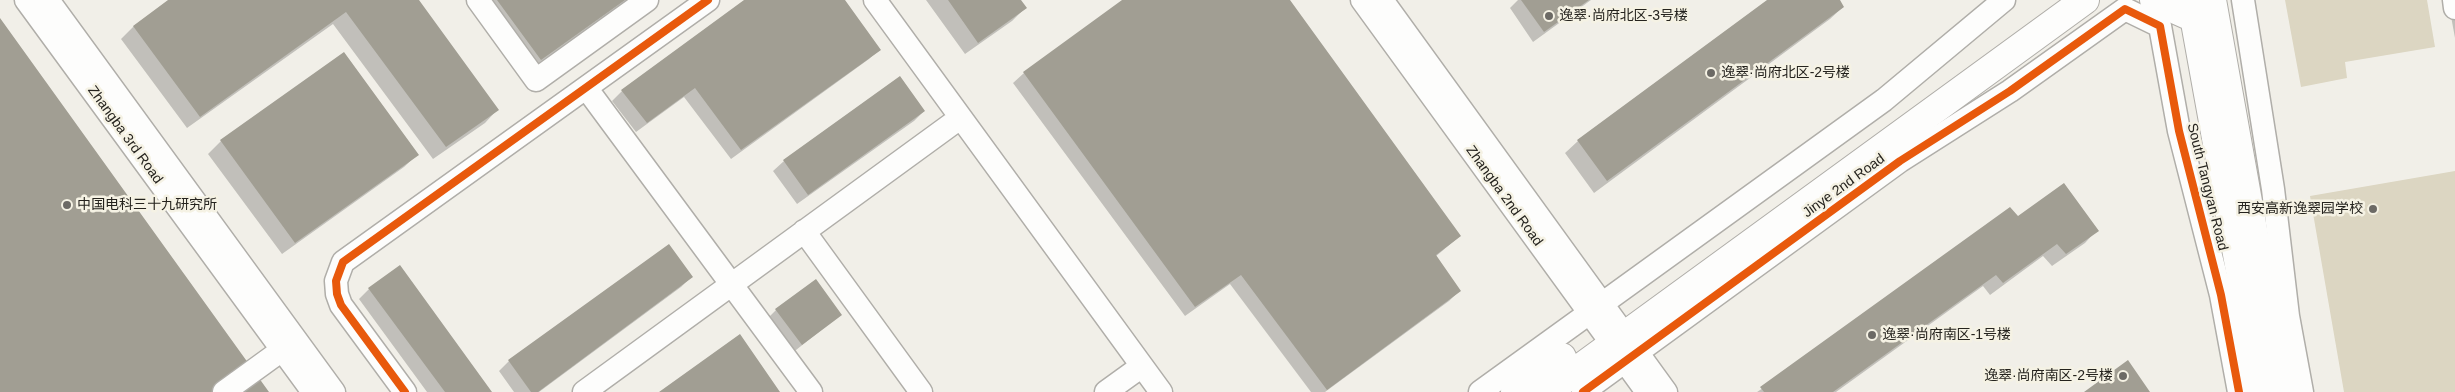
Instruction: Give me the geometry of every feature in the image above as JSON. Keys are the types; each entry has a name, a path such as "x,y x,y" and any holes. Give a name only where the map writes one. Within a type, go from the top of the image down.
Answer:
{"main road":[{"name":"Jinye 2nd Road","path":"1546,392 1613,332 2053,0"},
{"name":"Jinye 2nd Road","path":"1515,392 1613,332 2085,0"},
{"path":"2154,0 2199,6 2282,392"},
{"name":"South Tangyan Road","path":"2199,6 2262,392"}],"street":[{"name":"Zhangba 3rd Road","path":"26,0 289,345 334,392"},
{"name":"Zhangba 3rd Road","path":"48,0 289,345 313,392"},
{"path":"478,0 536,80 647,0"},
{"path":"405,392 341,305 337,294 336,281 343,262 708,0"},
{"path":"875,0 1161,392"},
{"name":"Zhangba 2nd Road","path":"1362,0 1613,332 1666,392"},
{"name":"Zhangba 2nd Road","path":"1382,0 1613,332 1647,392"},
{"name":"Jinye 2nd Road","path":"1583,392 1613,332 2004,0"},
{"path":"2243,0 2273,188 2288,316 2302,392"},
{"path":"2454,0 2455,8"},
{"name":"Jinye 2nd Road","path":"1480,392 1613,332 1900,161 2010,91 2125,9"},
{"name":"South Tangyan Road","path":"2125,9 2160,26 2179,131 2221,296 2239,392"},
{"path":"587,88 811,392"},
{"path":"584,392 960,118"},
{"path":"804,230 921,392"},
{"path":"224,392 289,345"},
{"path":"1106,392 1142,366"}],"shaded area":[{"path":"2285,0 2427,0 2435,47 2345,62 2347,78 2301,87"},
{"path":"2455,171 2455,392 2344,392 2310,196"}],"building":[{"path":"168,0 419,0 499,110 446,147 346,12 200,117 133,26"},
{"path":"497,0 625,0 541,60"},
{"path":"744,0 845,0 881,50 741,150 695,88 647,123 621,90"},
{"path":"948,0 1021,0 1027,8 978,43"},
{"path":"1122,0 1290,0 1461,236 1436,255 1461,291 1327,390 1241,275 1195,307 1023,72"},
{"name":"逸翠·尚府北区-3号楼","path":"1521,0 1589,0 1544,32"},
{"name":"逸翠·尚府北区-2号楼","path":"1767,0 1840,0 1844,7 1607,181 1577,140"},
{"name":"中国电科三十九研究所","path":"0,18 269,392 0,392"},
{"path":"344,52 419,155 295,243 220,140"},
{"path":"900,76 925,111 808,195 783,160"},
{"name":"逸翠·尚府南区-1号楼","path":"2064,183 2099,231 2066,254 2057,244 2003,283 1996,275 1833,392 1764,392 1760,387 2010,207 2018,216"},
{"path":"669,244 693,277 538,392 531,392 508,360"},
{"path":"400,265 492,392 445,392 368,288"},
{"path":"816,279 842,315 802,345 775,309"},
{"path":"740,334 780,392 659,392"},
{"name":"逸翠·尚府南区-2号楼","path":"2128,360 2150,392 2084,392"}],"cycle path":[{"path":"405,392 341,305 337,294 336,281 343,262 708,0"},
{"path":"1583,392 1900,161 2010,91 2125,9 2160,26 2179,131 2221,295 2239,392"}],"place":[{"name":"逸翠·尚府北区-3号楼","path":"1549,16"},
{"name":"逸翠·尚府北区-2号楼","path":"1711,73"},
{"name":"中国电科三十九研究所","path":"67,205"},
{"name":"西安高新逸翠园学校","path":"2373,209"},
{"name":"逸翠·尚府南区-1号楼","path":"1872,335"},
{"name":"逸翠·尚府南区-2号楼","path":"2123,376"}]}
